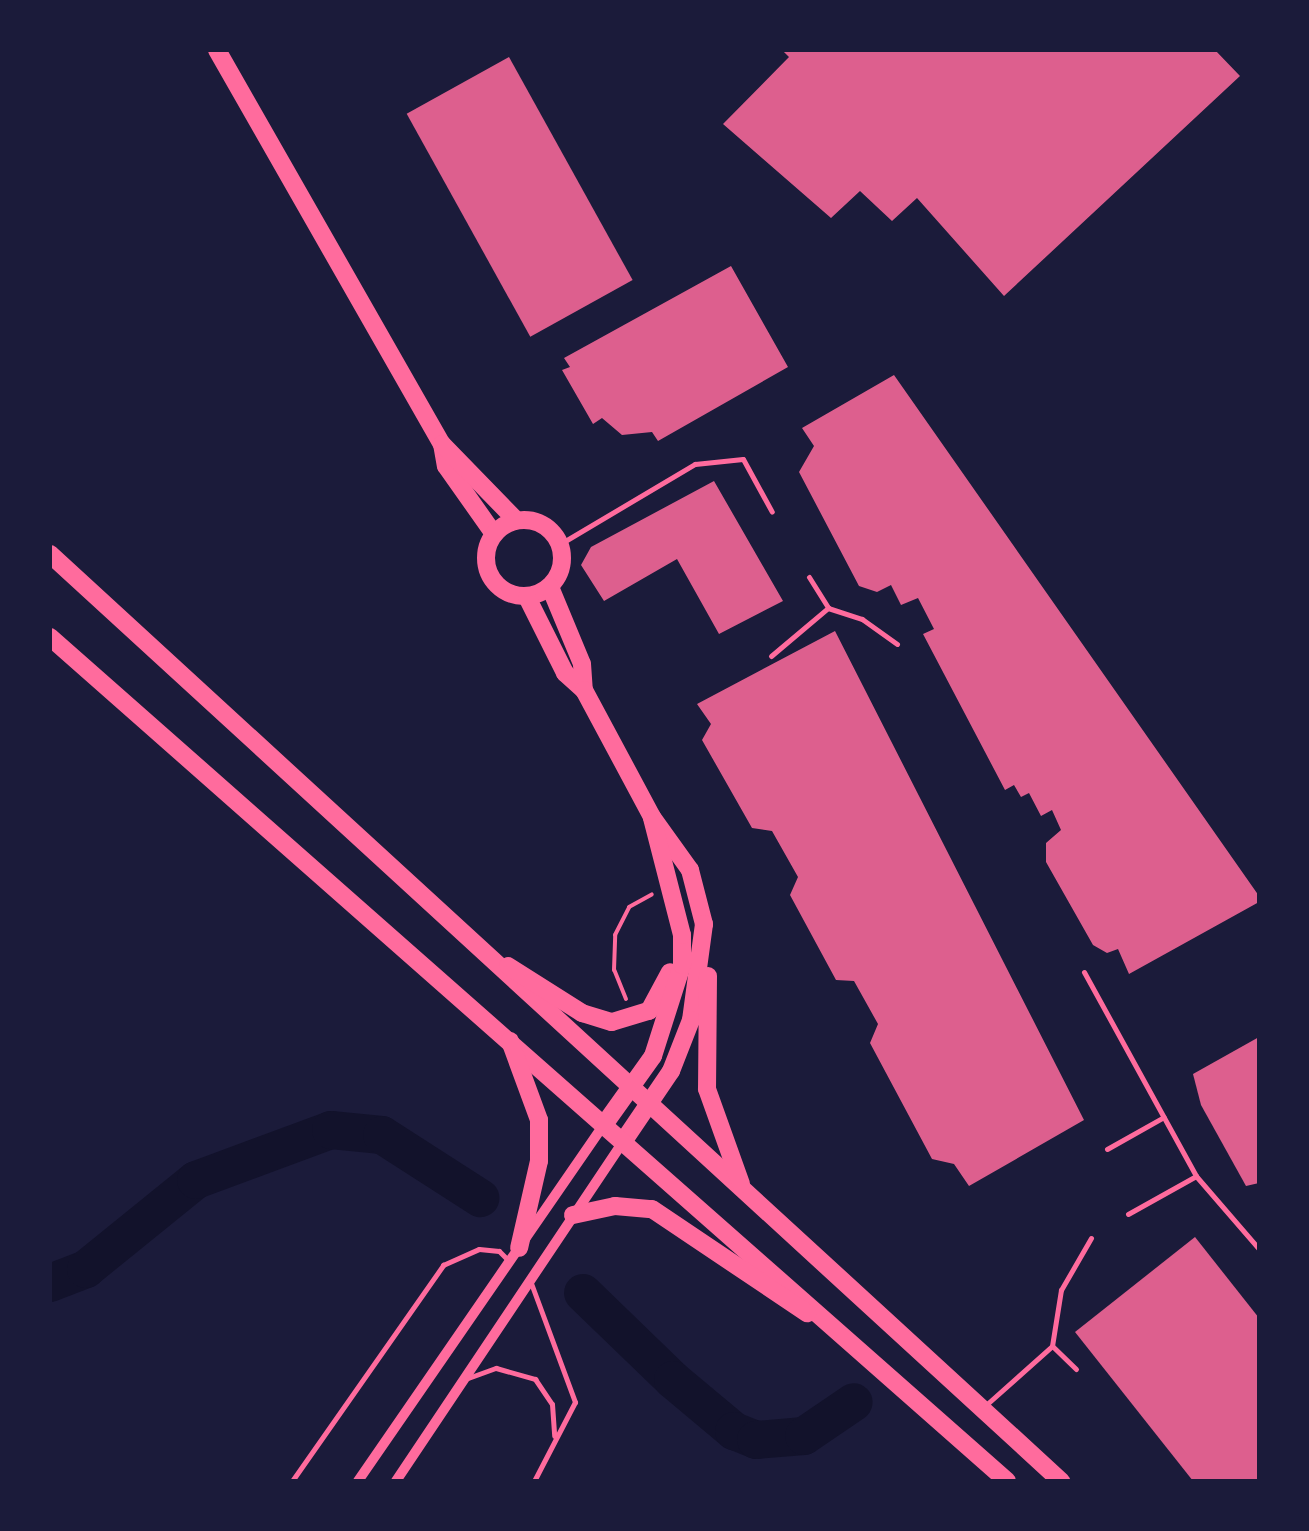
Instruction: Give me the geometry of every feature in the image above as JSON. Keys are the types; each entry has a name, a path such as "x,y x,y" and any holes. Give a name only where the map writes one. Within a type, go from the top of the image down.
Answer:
{"main road":[{"path":"217,50 442,444 516,520 542,524 560,544 562,567 550,587 528,597 503,591 487,570 494,534 446,466 442,444"},
{"path":"494,534 516,520"},
{"path":"50,554 630,1090 1062,1481"},
{"path":"550,587 582,664 584,690"},
{"path":"528,597 565,673 584,690 652,817 690,870 704,956 707,1088 743,1189"},
{"path":"50,637 606,1122 1008,1481"},
{"path":"606,1122 658,1044 677,989 682,935 652,817"},
{"path":"478,947 598,1021 639,1016 667,985 670,894"},
{"path":"625,1139 649,1107 691,1020 704,956"},
{"path":"508,1036 540,1120 539,1161 514,1254"},
{"path":"574,1215 615,1206 652,1209 853,1344"}],"street":[{"path":"358,1481 606,1122"},
{"path":"396,1481 625,1139"}],"lane":[{"path":"560,544 695,464 742,458 772,512"},
{"path":"809,578 828,608 862,619 897,644"},
{"path":"771,656 828,608"},
{"path":"1084,972 1196,1176 1259,1249"},
{"path":"1106,1149 1164,1117"},
{"path":"1128,1214 1196,1176"},
{"path":"984,1407 1052,1346 1061,1290 1091,1238"},
{"path":"292,1481 443,1265 479,1249 514,1254"},
{"path":"530,1280 574,1386 570,1415 534,1481"},
{"path":"1052,1346 1076,1369"},
{"path":"462,1380 496,1368 535,1378 552,1404 554,1440"}],"path":[{"path":"628,1004 614,970 615,935 630,906 670,894"}],"building":[{"path":"782,50 1215,50 1240,76 1004,296 917,198 892,221 860,191 831,218 723,124 789,57"},
{"path":"509,57 633,280 530,337 407,114"},
{"path":"731,266 788,367 658,441 652,432 622,435 602,418 593,424 562,370 570,367 564,358"},
{"path":"894,375 1259,896 1259,902 1129,974 1118,949 1107,953 1093,945 1046,862 1046,843 1061,830 1052,810 1041,816 1029,793 1021,797 1014,785 1005,790 923,634 934,629 918,598 901,605 891,585 877,592 859,586 799,472 814,446 802,428"},
{"path":"714,481 783,601 719,634 677,559 604,601 581,565 591,547"},
{"path":"835,631 1084,1120 969,1186 954,1164 932,1159 870,1043 878,1024 854,981 836,980 790,895 798,877 772,831 752,828 702,740 711,724 697,704"},
{"path":"1259,1037 1259,1183 1246,1186 1201,1105 1193,1074"},
{"path":"1195,1237 1259,1318 1259,1481 1193,1481 1075,1332"}],"waterway":[{"path":"50,1283 86,1269 196,1180 331,1130 382,1135 480,1198"},
{"path":"583,1293 673,1380 734,1431 756,1440 804,1436 854,1402"}]}
